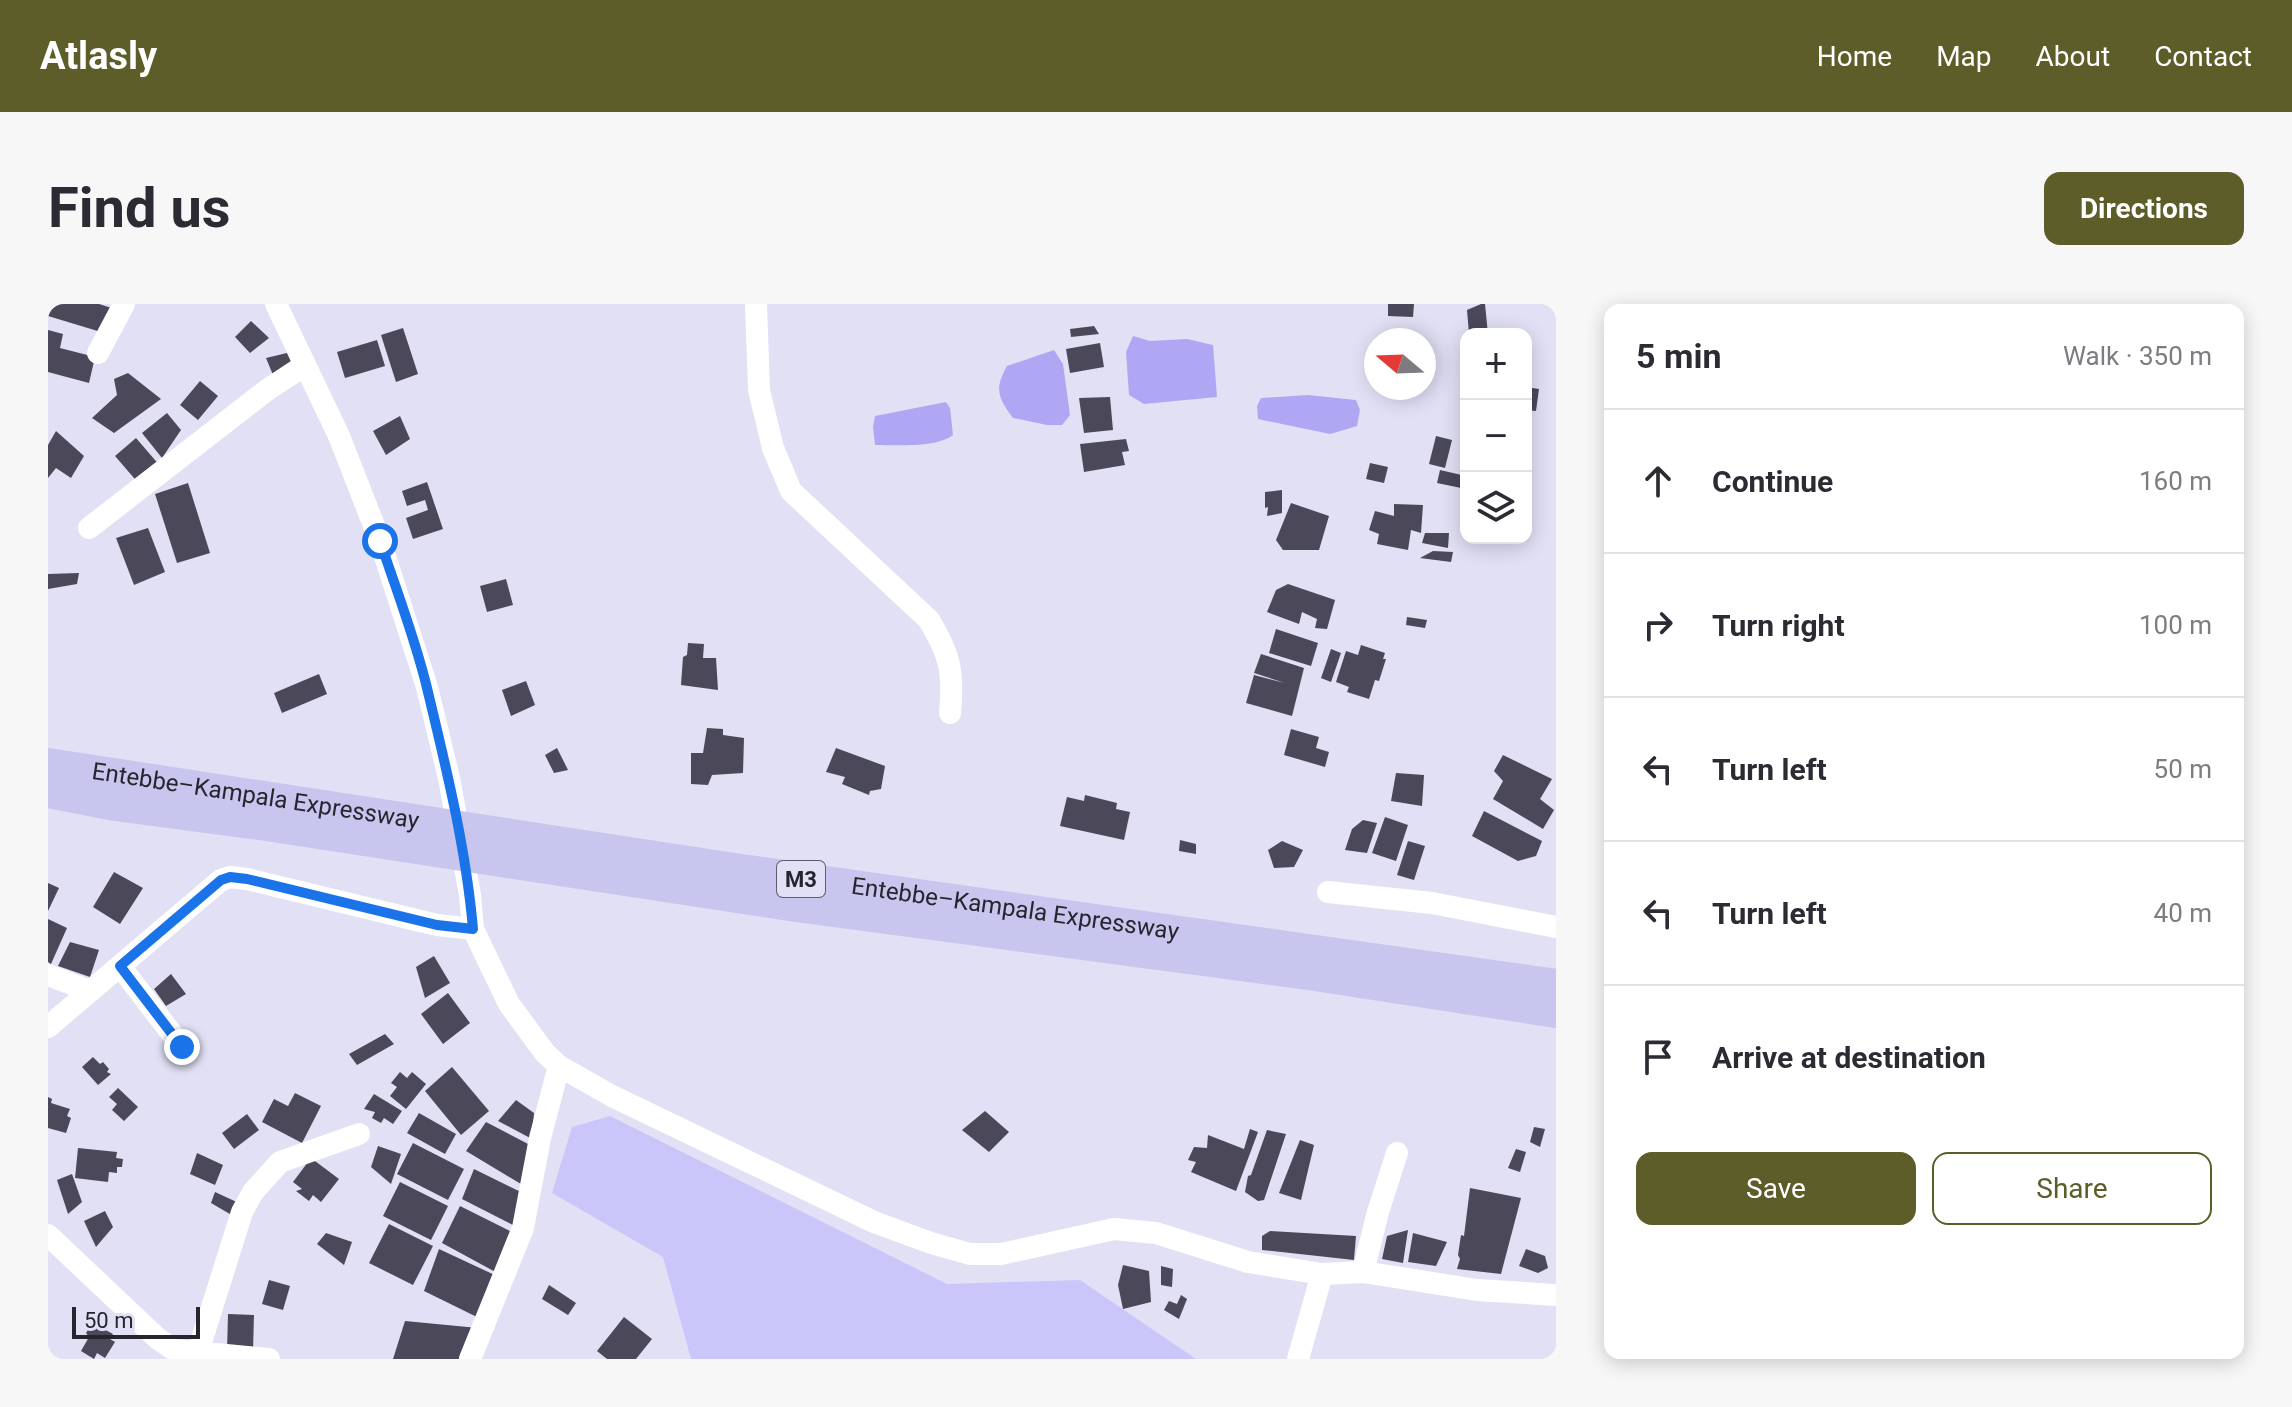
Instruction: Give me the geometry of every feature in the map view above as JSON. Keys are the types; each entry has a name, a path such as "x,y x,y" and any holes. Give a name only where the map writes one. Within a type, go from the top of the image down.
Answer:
{"highway":[{"name":"Entebbe–Kampala Expressway","path":"48,764 679,861 1556,985"},
{"name":"Entebbe–Kampala Expressway","path":"48,792 115,805 796,906 1308,974 1556,1012"}],"street":[{"path":"98,353 124,304"},
{"path":"276,304 339,436 380,541 427,687 449,778 473,929 509,1004 545,1053 559,1066 612,1096 874,1222 970,1254 1001,1254 1114,1229 1156,1233 1248,1262 1322,1274 1363,1272 1477,1290 1556,1295"},
{"path":"756,304 759,390 773,448 791,491 929,620 946,647 949,660 952,683 950,713"},
{"path":"89,528 267,390 305,365"},
{"path":"48,1027 221,880 230,877 437,925 473,929"},
{"path":"1328,892 1432,903 1556,927"},
{"path":"120,966 182,1047"},
{"path":"48,975 90,991"},
{"path":"470,1359 523,1228 542,1130 559,1066"},
{"path":"198,1352 242,1212 253,1192 280,1162 359,1134"},
{"path":"1363,1272 1397,1153"},
{"path":"48,1235 172,1355 198,1352 269,1359"},
{"path":"1298,1359 1322,1274"}],"shaded area":[{"path":"1133,336 1150,341 1187,339 1213,345 1217,397 1144,404 1129,395 1126,352"},
{"path":"1054,350 1063,364 1070,415 1062,425 1013,418 1004,405 999,387 1007,366"},
{"path":"1308,395 1356,400 1360,410 1357,426 1330,434 1258,419 1257,406 1261,398"},
{"path":"946,402 950,408 953,435 926,444 875,445 875,416"},
{"path":"610,1116 947,1284 1080,1280 1196,1359 691,1359 663,1257 552,1193 572,1127"}],"building":[{"path":"51,304 99,304 115,309 101,332 48,316"},
{"path":"1388,304 1414,304 1413,317 1388,316"},
{"path":"1485,304 1487,328 1468,328 1467,310"},
{"path":"251,321 269,338 250,353 235,337"},
{"path":"1094,326 1099,334 1071,337 1070,329"},
{"path":"403,328 418,374 396,382 381,335"},
{"path":"48,330 63,334 60,348 95,357 89,383 48,372"},
{"path":"377,340 385,366 345,378 337,352"},
{"path":"1100,343 1104,367 1070,373 1066,349"},
{"path":"287,353 293,366 273,375 266,358"},
{"path":"128,373 161,399 114,433 92,418 117,395 114,379"},
{"path":"200,381 218,396 198,420 180,405"},
{"path":"1532,388 1539,389 1536,411 1532,411"},
{"path":"1110,397 1113,430 1084,433 1079,398"},
{"path":"167,413 181,430 162,458 142,433"},
{"path":"400,416 410,439 386,455 373,431"},
{"path":"56,431 84,456 71,478 56,468 48,478 48,445"},
{"path":"1436,436 1452,440 1445,468 1429,464"},
{"path":"136,438 161,467 140,485 115,456"},
{"path":"1126,439 1129,451 1122,452 1125,465 1084,472 1080,444"},
{"path":"1370,463 1388,467 1384,483 1366,479"},
{"path":"1440,470 1460,475 1460,488 1437,483"},
{"path":"427,482 443,529 413,539 406,518 428,510 425,500 407,506 402,491"},
{"path":"188,483 210,553 177,563 155,494"},
{"path":"1282,490 1282,513 1267,516 1265,492"},
{"path":"1291,503 1329,516 1319,550 1283,550 1276,540"},
{"path":"1394,504 1423,505 1421,533 1411,530 1408,550 1377,544 1379,534 1369,530 1375,511 1394,516"},
{"path":"148,528 165,572 134,585 116,538"},
{"path":"1425,533 1449,533 1448,548 1422,543"},
{"path":"1433,551 1453,552 1451,562 1420,558"},
{"path":"79,573 77,584 48,589 48,574"},
{"path":"506,579 513,605 487,612 480,586"},
{"path":"1288,584 1335,600 1327,629 1315,628 1317,619 1302,612 1299,624 1267,612 1276,590"},
{"path":"1407,617 1427,620 1425,628 1406,625"},
{"path":"1276,629 1318,643 1311,666 1269,653"},
{"path":"688,643 704,644 703,658 716,658 718,690 681,685 683,657 687,655"},
{"path":"1361,645 1385,653 1383,659 1386,659 1369,699 1347,692 1349,687 1336,682 1346,651 1358,655"},
{"path":"1331,649 1341,653 1331,682 1321,678"},
{"path":"1261,654 1304,668 1292,716 1246,703 1254,675 1285,683 1254,673"},
{"path":"319,674 327,694 282,713 274,693"},
{"path":"526,681 535,705 511,716 502,690"},
{"path":"707,728 723,729 723,735 744,738 743,773 712,775 708,785 691,784 691,753 703,753"},
{"path":"1291,729 1319,737 1316,748 1329,752 1325,767 1284,755"},
{"path":"557,748 568,770 554,773 545,755"},
{"path":"836,748 885,766 881,789 870,791 869,795 842,784 845,777 826,772"},
{"path":"1503,755 1552,779 1540,799 1554,810 1543,829 1493,799 1503,781 1494,771"},
{"path":"1396,773 1424,775 1422,806 1391,801"},
{"path":"1085,795 1117,803 1116,809 1130,812 1124,840 1060,826 1067,797 1084,801"},
{"path":"1484,811 1542,841 1536,856 1518,861 1472,836"},
{"path":"1385,817 1408,825 1396,861 1372,853"},
{"path":"1363,820 1377,823 1367,853 1345,850 1352,829"},
{"path":"1180,840 1196,844 1196,854 1179,851"},
{"path":"1282,841 1303,850 1294,867 1274,868 1268,850"},
{"path":"1408,841 1425,846 1414,880 1397,875"},
{"path":"114,872 143,888 120,924 93,907"},
{"path":"48,883 59,888 48,911"},
{"path":"48,919 67,928 51,964 48,962"},
{"path":"70,942 99,950 90,977 58,966"},
{"path":"434,956 450,983 425,998 416,967"},
{"path":"171,974 186,994 166,1006 154,989"},
{"path":"448,993 470,1023 443,1044 421,1014"},
{"path":"385,1034 394,1044 357,1065 349,1054"},
{"path":"93,1057 100,1064 103,1062 111,1074 98,1085 82,1067"},
{"path":"452,1067 489,1111 461,1135 425,1091"},
{"path":"400,1072 407,1078 412,1072 426,1084 406,1109 390,1096 397,1087 391,1083"},
{"path":"118,1088 138,1107 124,1121 112,1110 117,1104 109,1097"},
{"path":"295,1093 321,1106 302,1143 262,1122 274,1099 288,1106"},
{"path":"374,1094 402,1111 393,1124 384,1118 381,1123 372,1118 375,1112 364,1109"},
{"path":"48,1097 52,1099 51,1103 70,1109 67,1116 71,1118 66,1133 48,1128"},
{"path":"516,1100 534,1113 532,1139 498,1121"},
{"path":"985,1111 1009,1132 989,1152 962,1130"},
{"path":"419,1113 456,1134 445,1154 407,1133"},
{"path":"247,1114 259,1130 234,1149 222,1133"},
{"path":"486,1122 530,1145 526,1187 466,1151"},
{"path":"1534,1127 1545,1129 1540,1147 1530,1142"},
{"path":"1250,1129 1258,1132 1236,1191 1191,1172 1196,1162 1188,1160 1194,1147 1207,1148 1208,1135 1244,1149"},
{"path":"1267,1130 1286,1134 1264,1200 1258,1201 1245,1192 1248,1176"},
{"path":"1300,1140 1314,1145 1301,1200 1279,1193"},
{"path":"413,1143 464,1169 448,1200 397,1174"},
{"path":"378,1146 401,1154 391,1184 371,1167"},
{"path":"78,1148 117,1152 116,1158 123,1159 122,1167 117,1167 117,1173 109,1172 108,1182 75,1178"},
{"path":"1516,1149 1526,1152 1520,1172 1508,1168"},
{"path":"197,1153 223,1165 215,1185 190,1174"},
{"path":"311,1158 339,1179 321,1202 313,1195 309,1201 296,1191 302,1189 293,1182"},
{"path":"474,1169 525,1194 519,1228 462,1199"},
{"path":"72,1174 82,1202 68,1214 57,1180"},
{"path":"400,1182 448,1206 431,1240 383,1216"},
{"path":"1470,1188 1521,1198 1501,1274 1457,1269"},
{"path":"215,1192 241,1204 235,1217 211,1203"},
{"path":"460,1206 516,1234 501,1275 442,1243"},
{"path":"105,1211 113,1227 96,1247 84,1221"},
{"path":"389,1224 433,1246 413,1285 369,1263"},
{"path":"1408,1230 1403,1263 1382,1259 1387,1236"},
{"path":"1270,1231 1356,1236 1354,1260 1262,1250 1262,1236"},
{"path":"326,1233 352,1242 344,1265 317,1244"},
{"path":"1413,1233 1447,1242 1436,1266 1408,1262"},
{"path":"439,1249 499,1277 481,1319 424,1291"},
{"path":"1526,1249 1545,1256 1548,1268 1538,1273 1519,1266"},
{"path":"1123,1265 1149,1271 1151,1302 1123,1309 1118,1285"},
{"path":"1161,1266 1173,1269 1172,1287 1161,1285"},
{"path":"269,1280 290,1286 283,1310 262,1304"},
{"path":"549,1285 576,1303 568,1315 542,1299"},
{"path":"1181,1295 1187,1299 1179,1319 1164,1310 1169,1301 1177,1304"},
{"path":"228,1314 254,1315 253,1351 227,1351"},
{"path":"97,1315 106,1321 102,1328 113,1334 110,1339 115,1342 105,1358 97,1353 94,1359 81,1351 89,1337 86,1333"},
{"path":"624,1317 652,1339 636,1359 607,1359 597,1351"},
{"path":"405,1321 478,1328 464,1359 393,1359"}],"route":[{"path":"182,1047 120,966 221,880 230,877 247,879 437,925 473,929 449,778 427,687 380,541"}]}
